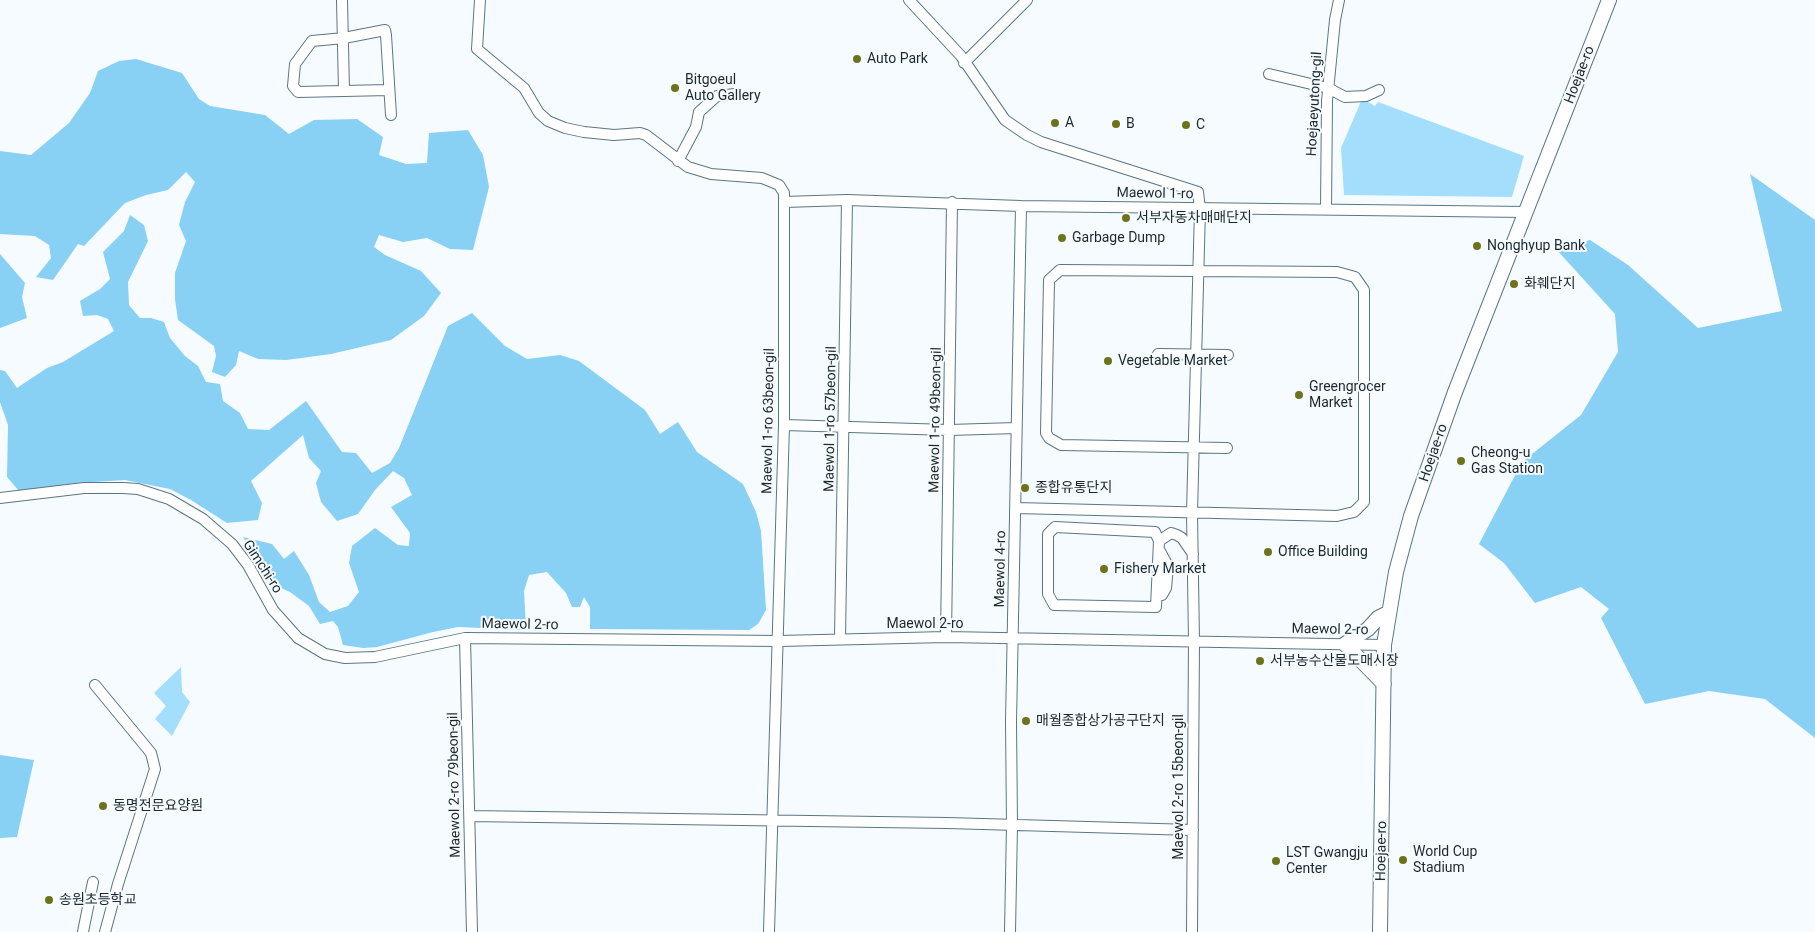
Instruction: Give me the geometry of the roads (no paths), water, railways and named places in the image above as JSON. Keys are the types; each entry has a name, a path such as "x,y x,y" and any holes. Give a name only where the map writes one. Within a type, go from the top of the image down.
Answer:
{"main road":[{"name":"Hoejae-ro","path":"1380,932 1384,645 1396,572 1411,516 1455,392 1609,0"},
{"path":"1384,684 1345,644 1388,613"}],"street":[{"path":"342,0 344,91"},
{"path":"480,0 477,49 524,88 539,113 548,121 565,128 584,132 614,135 646,135 678,160 700,172 770,181 782,189 784,202"},
{"path":"909,0 961,56 1005,120 1041,142 1198,192 1200,209"},
{"path":"964,63 1027,0"},
{"name":"Hoejaeyutong-gil","path":"1326,209 1328,88 1339,2"},
{"path":"389,90 298,92 293,86 295,64 312,41 344,38 385,30 391,115"},
{"path":"1269,74 1328,88 1345,97 1355,98 1379,90"},
{"path":"678,160 696,127 698,112 717,96 735,94"},
{"name":"Maewol 1-ro","path":"784,202 847,200 952,202 1021,206 1526,212"},
{"name":"Maewol 1-ro 57beon-gil","path":"840,638 845,427 847,200"},
{"name":"Maewol 1-ro 63beon-gil","path":"769,932 784,426 784,202"},
{"name":"Maewol 1-ro 49beon-gil","path":"946,637 952,202"},
{"name":"Maewol 4-ro","path":"1010,932 1011,722 1021,206"},
{"name":"Maewol 2-ro 15beon-gil","path":"1192,932 1194,642 1192,512 1200,209"},
{"path":"1016,508 1337,516 1354,512 1360,508 1365,493 1364,290 1360,282 1350,274 1337,272 1197,270 1060,270 1050,280 1046,434 1049,438 1061,445 1227,448"},
{"path":"1158,354 1228,355"},
{"path":"784,426 949,430 1016,428"},
{"name":"Gimchi-ro","path":"0,498 84,488 123,488 138,489 169,499 203,519 232,544 288,629 298,638 325,654 345,658 375,657 465,638"},
{"path":"1054,509 1055,527"},
{"path":"1162,595 1166,588 1168,566 1159,545 1155,532 1055,527 1048,534 1048,594 1054,605 1156,607 1159,545 1171,533 1182,538 1193,554"},
{"name":"Maewol 2-ro","path":"465,638 779,641 840,638 946,637 1384,645"},
{"name":"Maewol 2-ro 79beon-gil","path":"465,638 472,932"},
{"path":"95,684 151,753 155,770 118,884 105,932"},
{"path":"470,816 1193,830"},
{"path":"83,932 93,882"}],"place":[{"name":"Auto Park","path":"857,59"},
{"name":"Bitgoeul Auto Gallery","path":"675,88"},
{"name":"A","path":"1055,123"},
{"name":"B","path":"1116,124"},
{"name":"C","path":"1186,125"},
{"name":"서부자동차매매단지","path":"1126,218"},
{"name":"Garbage Dump","path":"1062,238"},
{"name":"Nonghyup Bank","path":"1477,246"},
{"name":"화훼단지","path":"1514,284"},
{"name":"Vegetable Market","path":"1108,361"},
{"name":"Greengrocer Market","path":"1299,395"},
{"name":"Cheong-u Gas Station","path":"1461,461"},
{"name":"종합유통단지","path":"1025,488"},
{"name":"Office Building","path":"1268,552"},
{"name":"Fishery Market","path":"1104,569"},
{"name":"서부농수산물도매시장","path":"1260,661"},
{"name":"매월종합상가공구단지","path":"1026,721"},
{"name":"동명전문요양원","path":"103,806"},
{"name":"World Cup Stadium","path":"1403,860"},
{"name":"LST Gwangju Center","path":"1276,861"},
{"name":"송원초등학교","path":"49,900"}]}
